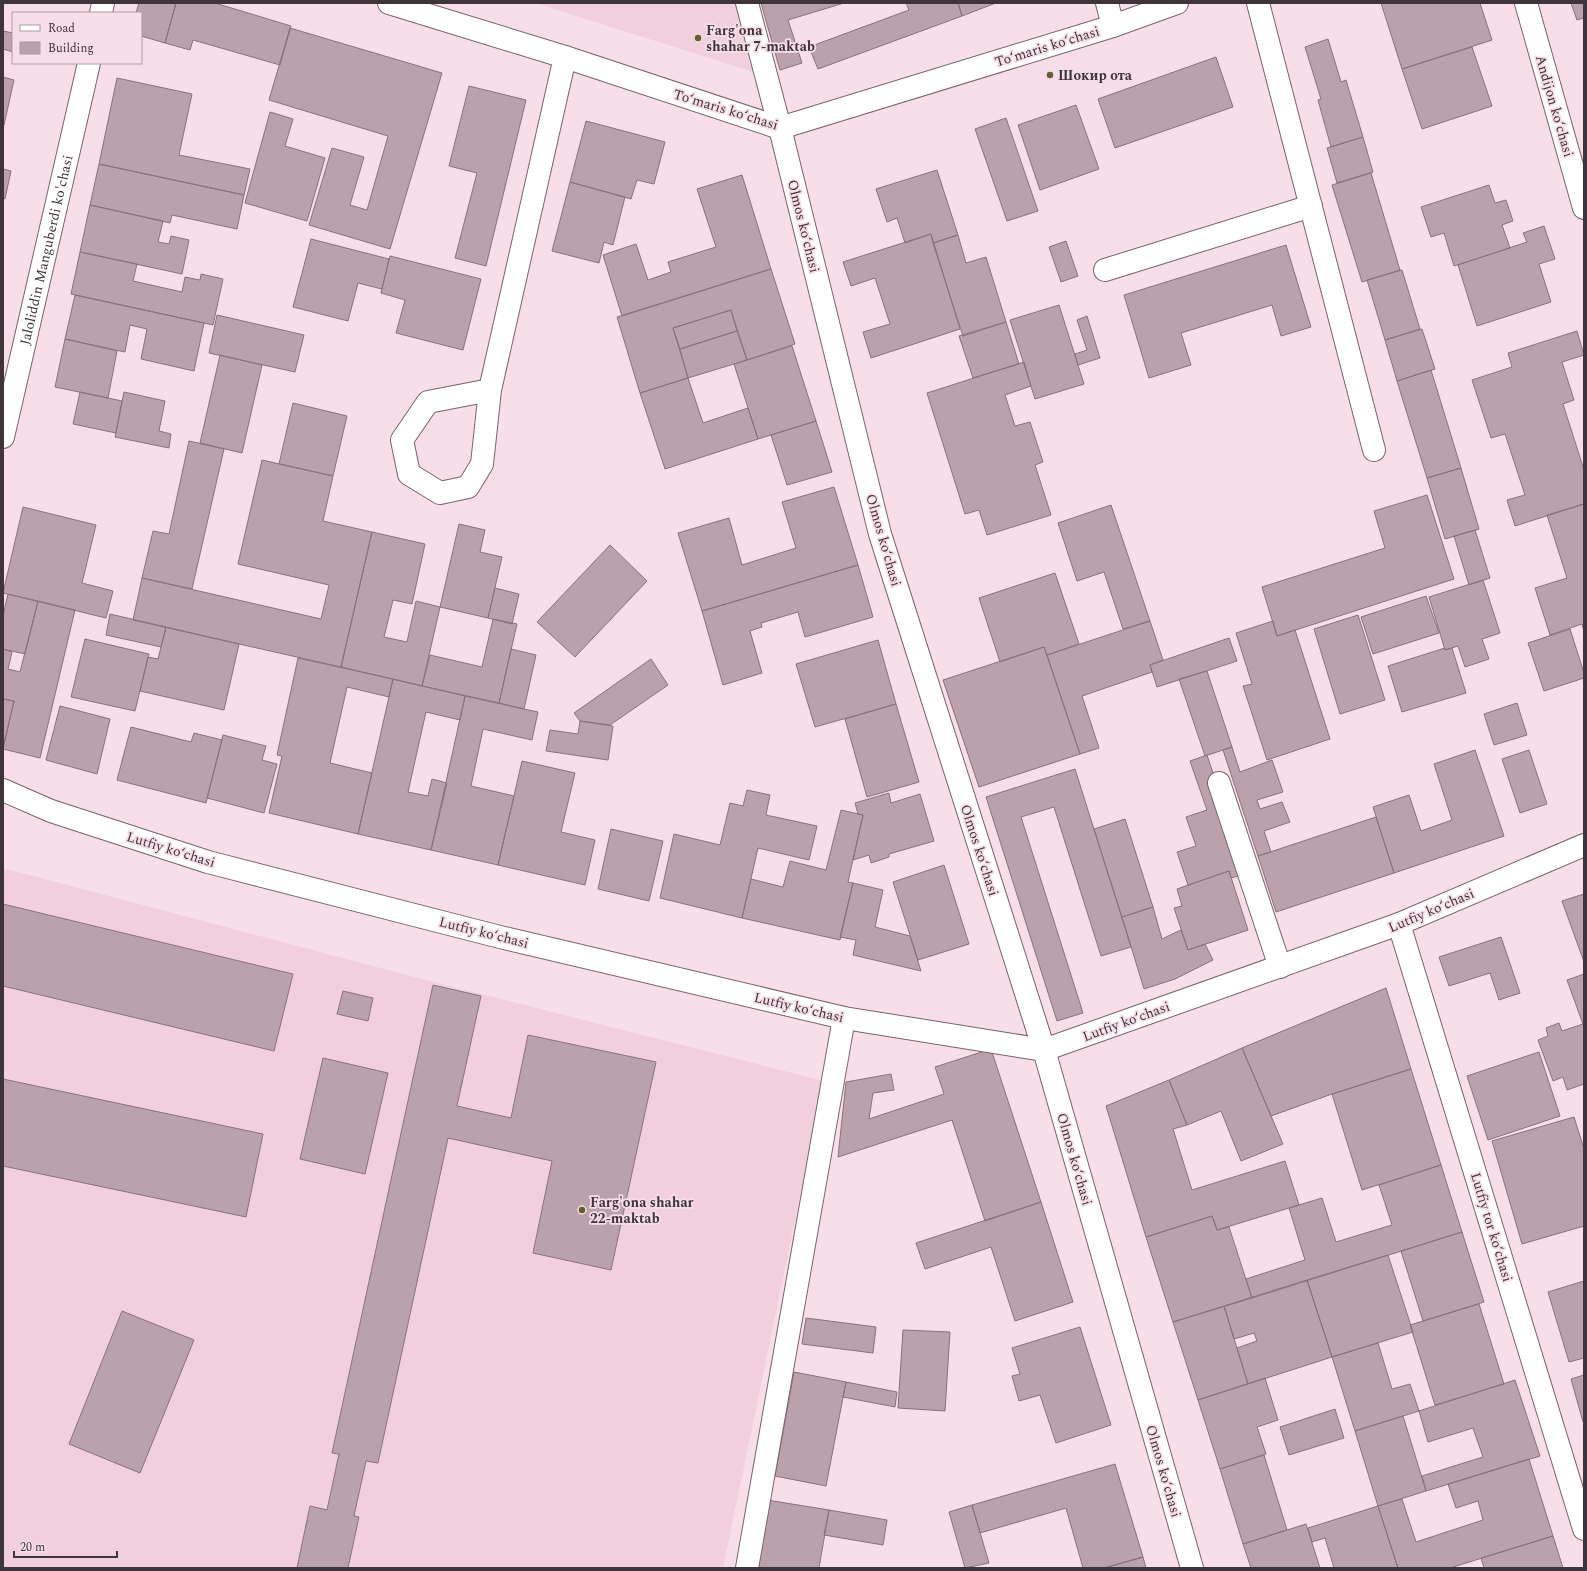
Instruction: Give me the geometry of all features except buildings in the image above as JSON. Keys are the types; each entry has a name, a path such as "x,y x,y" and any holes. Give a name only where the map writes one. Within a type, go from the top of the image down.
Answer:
{"street":[{"name":"Toʻmaris koʻchasi","path":"389,3 565,57 780,128 1113,26 1177,3"},
{"name":"Olmos koʻchasi","path":"747,3 780,128 880,534 1044,1050 1192,1568"},
{"path":"1107,3 1113,26"},
{"path":"1258,3 1374,450"},
{"name":"Andijon koʻchasi","path":"1526,3 1584,208"},
{"path":"490,390 428,402 402,440 409,474 440,493 468,487 482,464 490,390 565,57"},
{"name":"Jaloliddin Manguberdi ko'chasi","path":"3,437 89,64"},
{"path":"1105,270 1311,206"},
{"path":"1219,784 1280,967"},
{"name":"Lutfiy koʻchasi","path":"3,790 51,811 208,862 508,939 844,1018 1044,1050 1400,924 1584,845"},
{"name":"Lutfiy tor koʻchasi","path":"1400,924 1584,1529"},
{"path":"747,1568 844,1018"}],"shaded area":[{"name":"Farg'ona shahar 7-maktab","path":"535,3 740,3 760,74"},
{"path":"3,868 414,977 824,1081 723,1568 3,1568"}],"place":[{"name":"Farg'ona shahar 7-maktab","path":"698,38"},
{"name":"Шокир ота","path":"1050,75"},
{"name":"Farg'ona shahar 22-maktab","path":"582,1210"}]}
